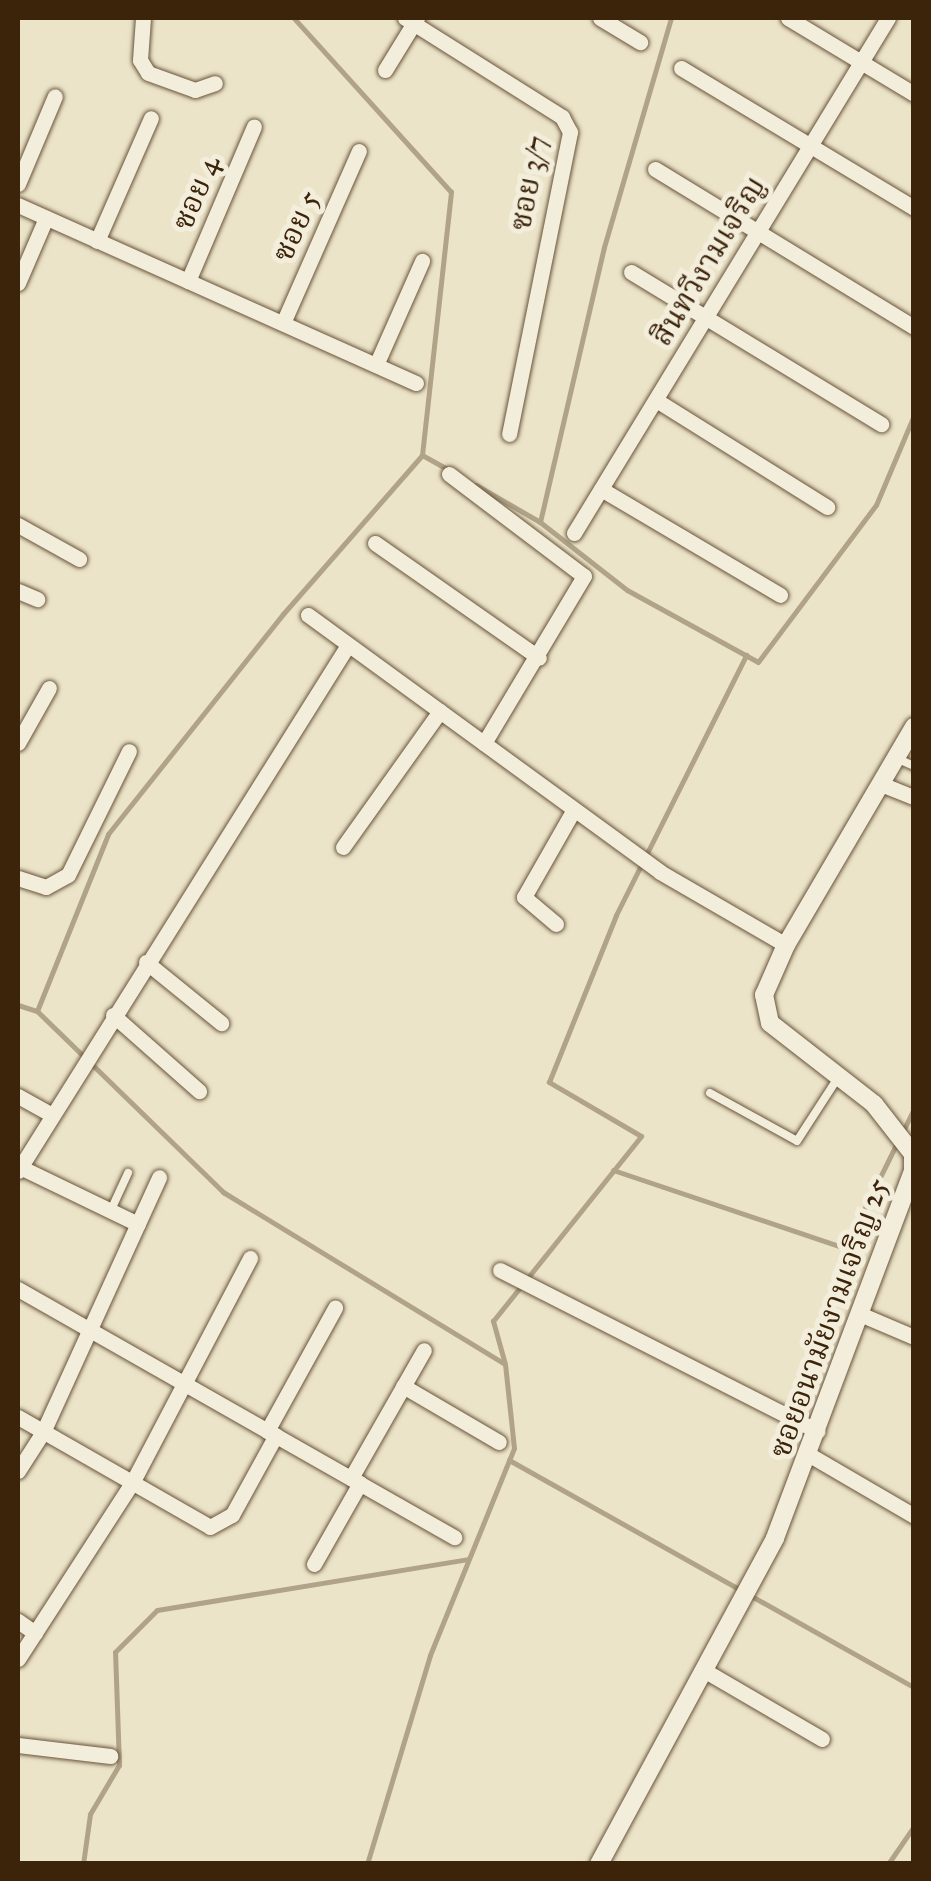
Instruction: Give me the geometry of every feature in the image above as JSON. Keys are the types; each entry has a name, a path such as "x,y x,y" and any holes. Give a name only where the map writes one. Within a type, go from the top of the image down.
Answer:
{"street":[{"path":"142,18 140,60 148,73 194,90 215,83"},
{"path":"600,18 640,42"},
{"path":"788,18 914,94"},
{"name":"สินทวีงามเจริญ","path":"574,533 888,18"},
{"path":"385,70 412,19"},
{"name":"ซอย 3/7","path":"412,19 562,117 570,132 509,434"},
{"path":"681,68 914,208"},
{"path":"18,184 55,96"},
{"path":"97,241 151,118"},
{"name":"ซอย 4","path":"188,281 254,126"},
{"name":"ซอย 5","path":"283,324 359,151"},
{"path":"655,170 914,327"},
{"path":"18,205 416,383"},
{"path":"18,283 46,218"},
{"path":"376,365 422,260"},
{"path":"631,272 881,424"},
{"path":"656,400 826,507"},
{"path":"448,474 584,576 539,658 484,743"},
{"path":"601,489 780,594"},
{"path":"18,525 79,560"},
{"path":"376,543 539,658"},
{"path":"18,591 37,599"},
{"path":"308,615 660,872 786,945"},
{"path":"138,1224 19,1169 73,1076 348,645"},
{"path":"18,744 49,688"},
{"path":"342,847 440,711"},
{"name":"ซอยอนามัยงามเจริญ 25","path":"599,1864 750,1591 817,1431 913,1170 906,1144 893,1127 839,1076 778,1031 765,1012 769,979 786,945 881,784 905,762 914,727"},
{"path":"18,878 46,886 68,875 129,751"},
{"path":"881,784 914,797"},
{"path":"556,924 524,897 573,811"},
{"path":"146,962 221,1023"},
{"path":"112,1015 198,1091"},
{"path":"18,1096 50,1114"},
{"path":"18,1471 43,1432 92,1330 158,1177"},
{"path":"18,1659 132,1481 250,1258"},
{"path":"500,1270 817,1431"},
{"path":"18,1289 454,1537"},
{"path":"18,1418 216,1527 232,1515 334,1308"},
{"path":"860,1314 914,1336"},
{"path":"314,1564 424,1350"},
{"path":"403,1386 500,1442"},
{"path":"808,1454 914,1516"},
{"path":"18,1621 36,1633"},
{"path":"707,1672 822,1739"},
{"path":"18,1745 110,1756"}],"lane":[{"path":"710,1093 797,1140 839,1076"},
{"path":"111,1210 128,1173"}],"waterway":[{"path":"37,1011 108,834 283,614 422,455 451,192 294,18"},
{"path":"540,522 604,247 671,18"},
{"path":"476,485 540,522 627,590 758,662 876,505 914,415"},
{"path":"422,455 449,470"},
{"path":"18,1005 37,1011 223,1192 505,1364 493,1321 641,1136 549,1082 616,915 746,655"},
{"path":"902,1133 914,1108"},
{"path":"613,1170 845,1248 897,1143"},
{"path":"367,1864 430,1655 514,1448 505,1364"},
{"path":"509,1460 914,1687"},
{"path":"83,1864 90,1814 119,1765 115,1652 157,1610 468,1559"},
{"path":"888,1864 914,1826"}]}
